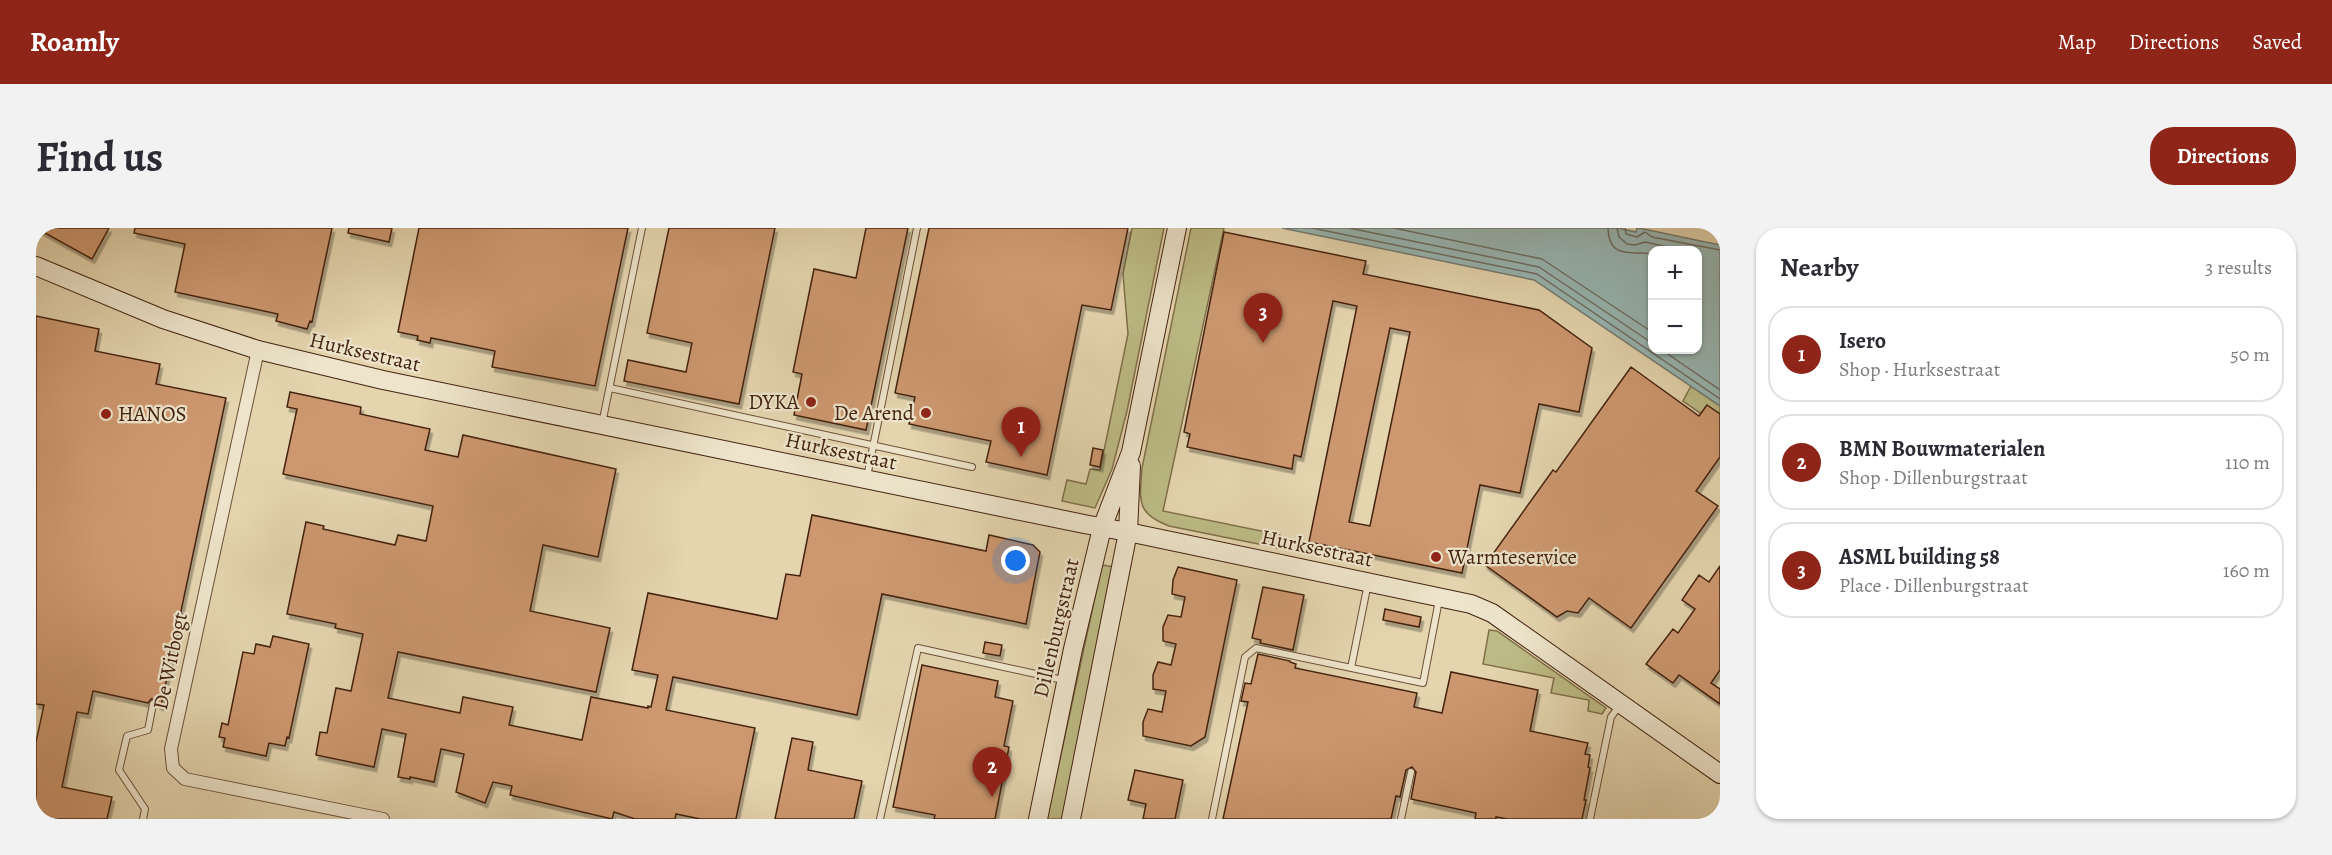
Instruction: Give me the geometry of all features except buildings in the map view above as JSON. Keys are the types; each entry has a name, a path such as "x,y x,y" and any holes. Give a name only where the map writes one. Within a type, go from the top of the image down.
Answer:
{"street":[{"name":"Dillenburgstraat","path":"1038,819 1102,528 1131,452 1177,228"},
{"name":"Hurksestraat","path":"36,266 163,319 258,350 383,380 1471,604 1492,613 1720,774"},
{"name":"De Witbogt","path":"258,350 171,749 173,768 185,779 375,818"},
{"name":"Dillenburgstraat","path":"1071,819 1128,532 1131,452"}],"lane":[{"path":"602,425 642,228"},
{"path":"866,480 917,228"},
{"path":"610,388 972,467"},
{"path":"1351,668 1368,582"},
{"path":"1212,819 1245,657 1256,648 1423,683 1440,597"},
{"path":"880,819 918,648 1067,681"},
{"path":"143,819 145,809 119,770 127,736 148,730 153,704"},
{"path":"1590,819 1611,717 1620,704"},
{"path":"1401,819 1411,772"}],"shaded area":[{"path":"1132,228 1164,228 1127,411 1112,469 1095,508 1062,501 1067,480 1086,484 1090,469 1100,470 1128,334 1123,274"},
{"path":"1191,228 1224,228 1163,511 1280,535 1278,548 1169,526 1150,516 1142,504 1142,468"},
{"path":"1691,386 1720,406 1720,427 1683,401"},
{"path":"1102,565 1115,567 1063,819 1047,819"},
{"path":"1489,630 1497,631 1606,708 1602,714 1588,711 1589,700 1551,693 1554,678 1483,664"}],"water":[{"path":"1282,228 1618,228 1636,232 1639,228 1720,245 1720,406 1534,280"}],"place":[{"name":"ASML building 58","path":"1263,343"},
{"name":"DYKA","path":"811,402"},
{"name":"De Arend","path":"926,413"},
{"name":"HANOS","path":"106,414"},
{"name":"Isero","path":"1021,457"},
{"name":"Warmteservice","path":"1436,557"},
{"name":"BMN Bouwmaterialen","path":"992,797"}]}
